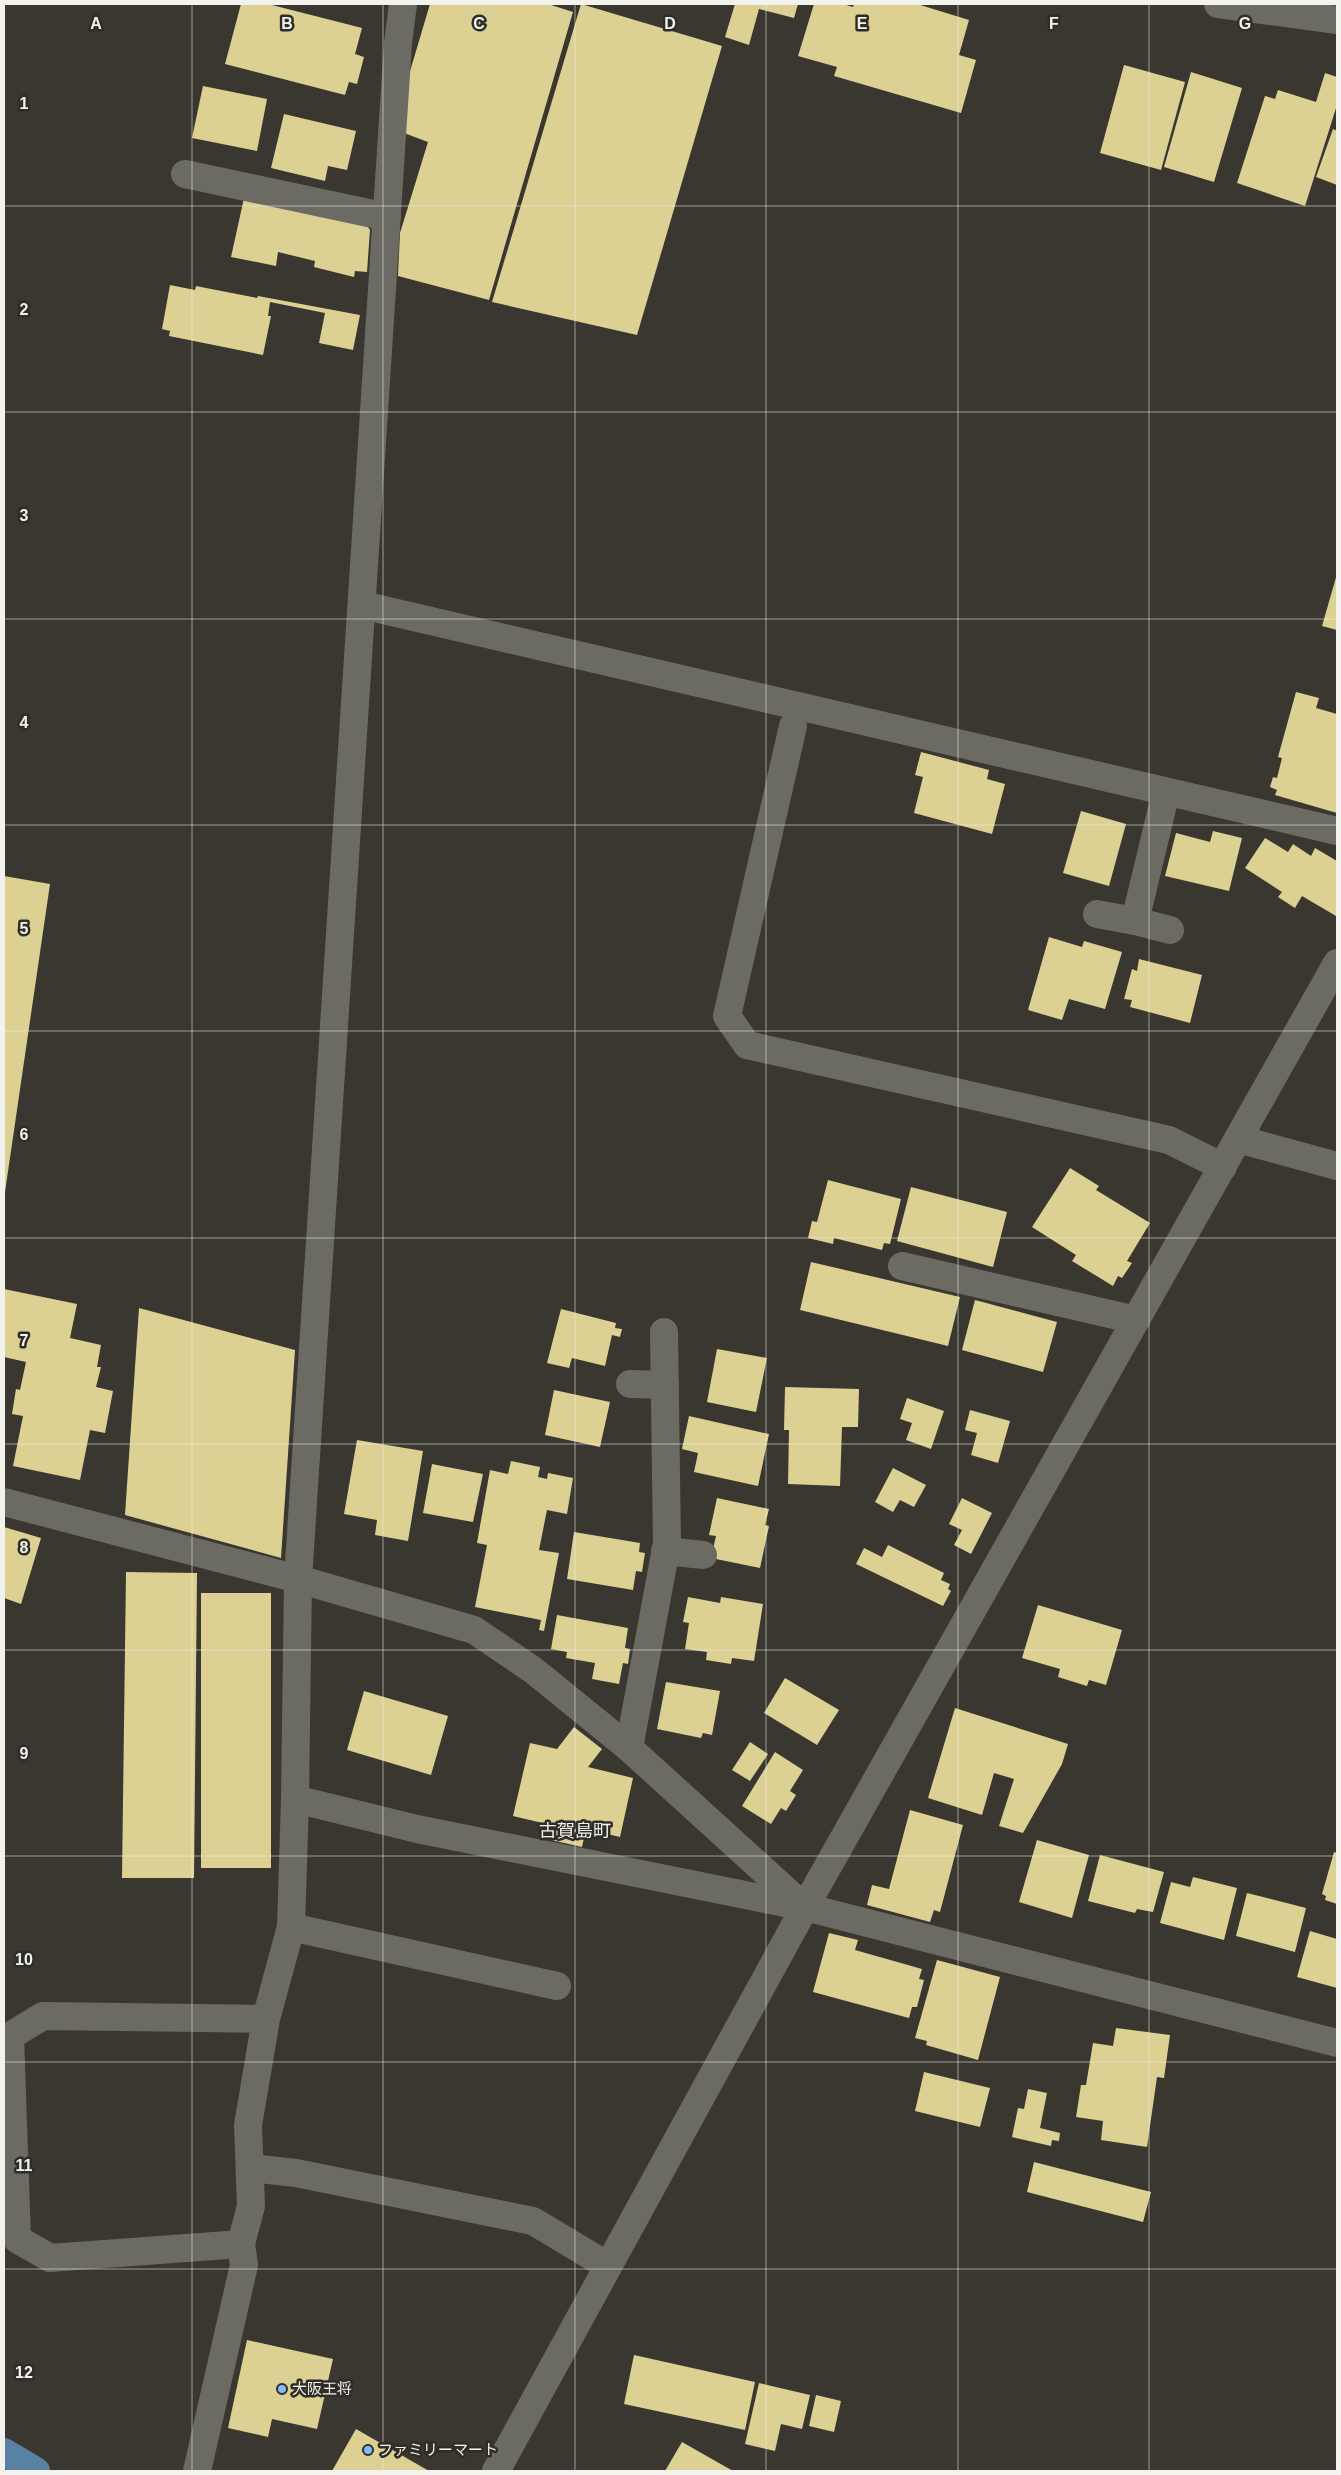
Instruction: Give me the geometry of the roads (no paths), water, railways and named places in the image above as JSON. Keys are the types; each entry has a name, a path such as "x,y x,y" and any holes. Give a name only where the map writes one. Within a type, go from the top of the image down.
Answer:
{"main road":[{"path":"4,2452 36,2471"}],"street":[{"path":"198,2471 244,2265 241,2244 251,2206 248,2125 266,2019 291,1927 298,1579 387,217 403,4"},
{"path":"1218,4 1337,20"},
{"path":"185,174 387,217"},
{"path":"362,605 1337,832"},
{"path":"793,726 727,1016 747,1045 1169,1140 1223,1167"},
{"path":"1135,921 1166,792"},
{"path":"1097,914 1170,930"},
{"path":"496,2471 804,1907 1337,963"},
{"path":"1238,1139 1337,1166"},
{"path":"902,1266 1136,1320"},
{"path":"629,1748 665,1551 664,1332"},
{"path":"630,1384 665,1385"},
{"path":"4,1502 298,1579 474,1630 533,1670 629,1748 804,1907"},
{"path":"665,1551 703,1555"},
{"path":"295,1799 417,1829 804,1907 1337,2043"},
{"path":"291,1927 557,1986"},
{"path":"241,2244 50,2258 17,2239 10,2036 43,2016 266,2019"},
{"path":"250,2168 296,2173 533,2221 608,2266"}],"place":[{"name":"大阪王将","path":"282,2389"},
{"name":"ファミリーマート","path":"368,2450"}],"district":[{"name":"古賀島町","path":"575,1831"}]}
